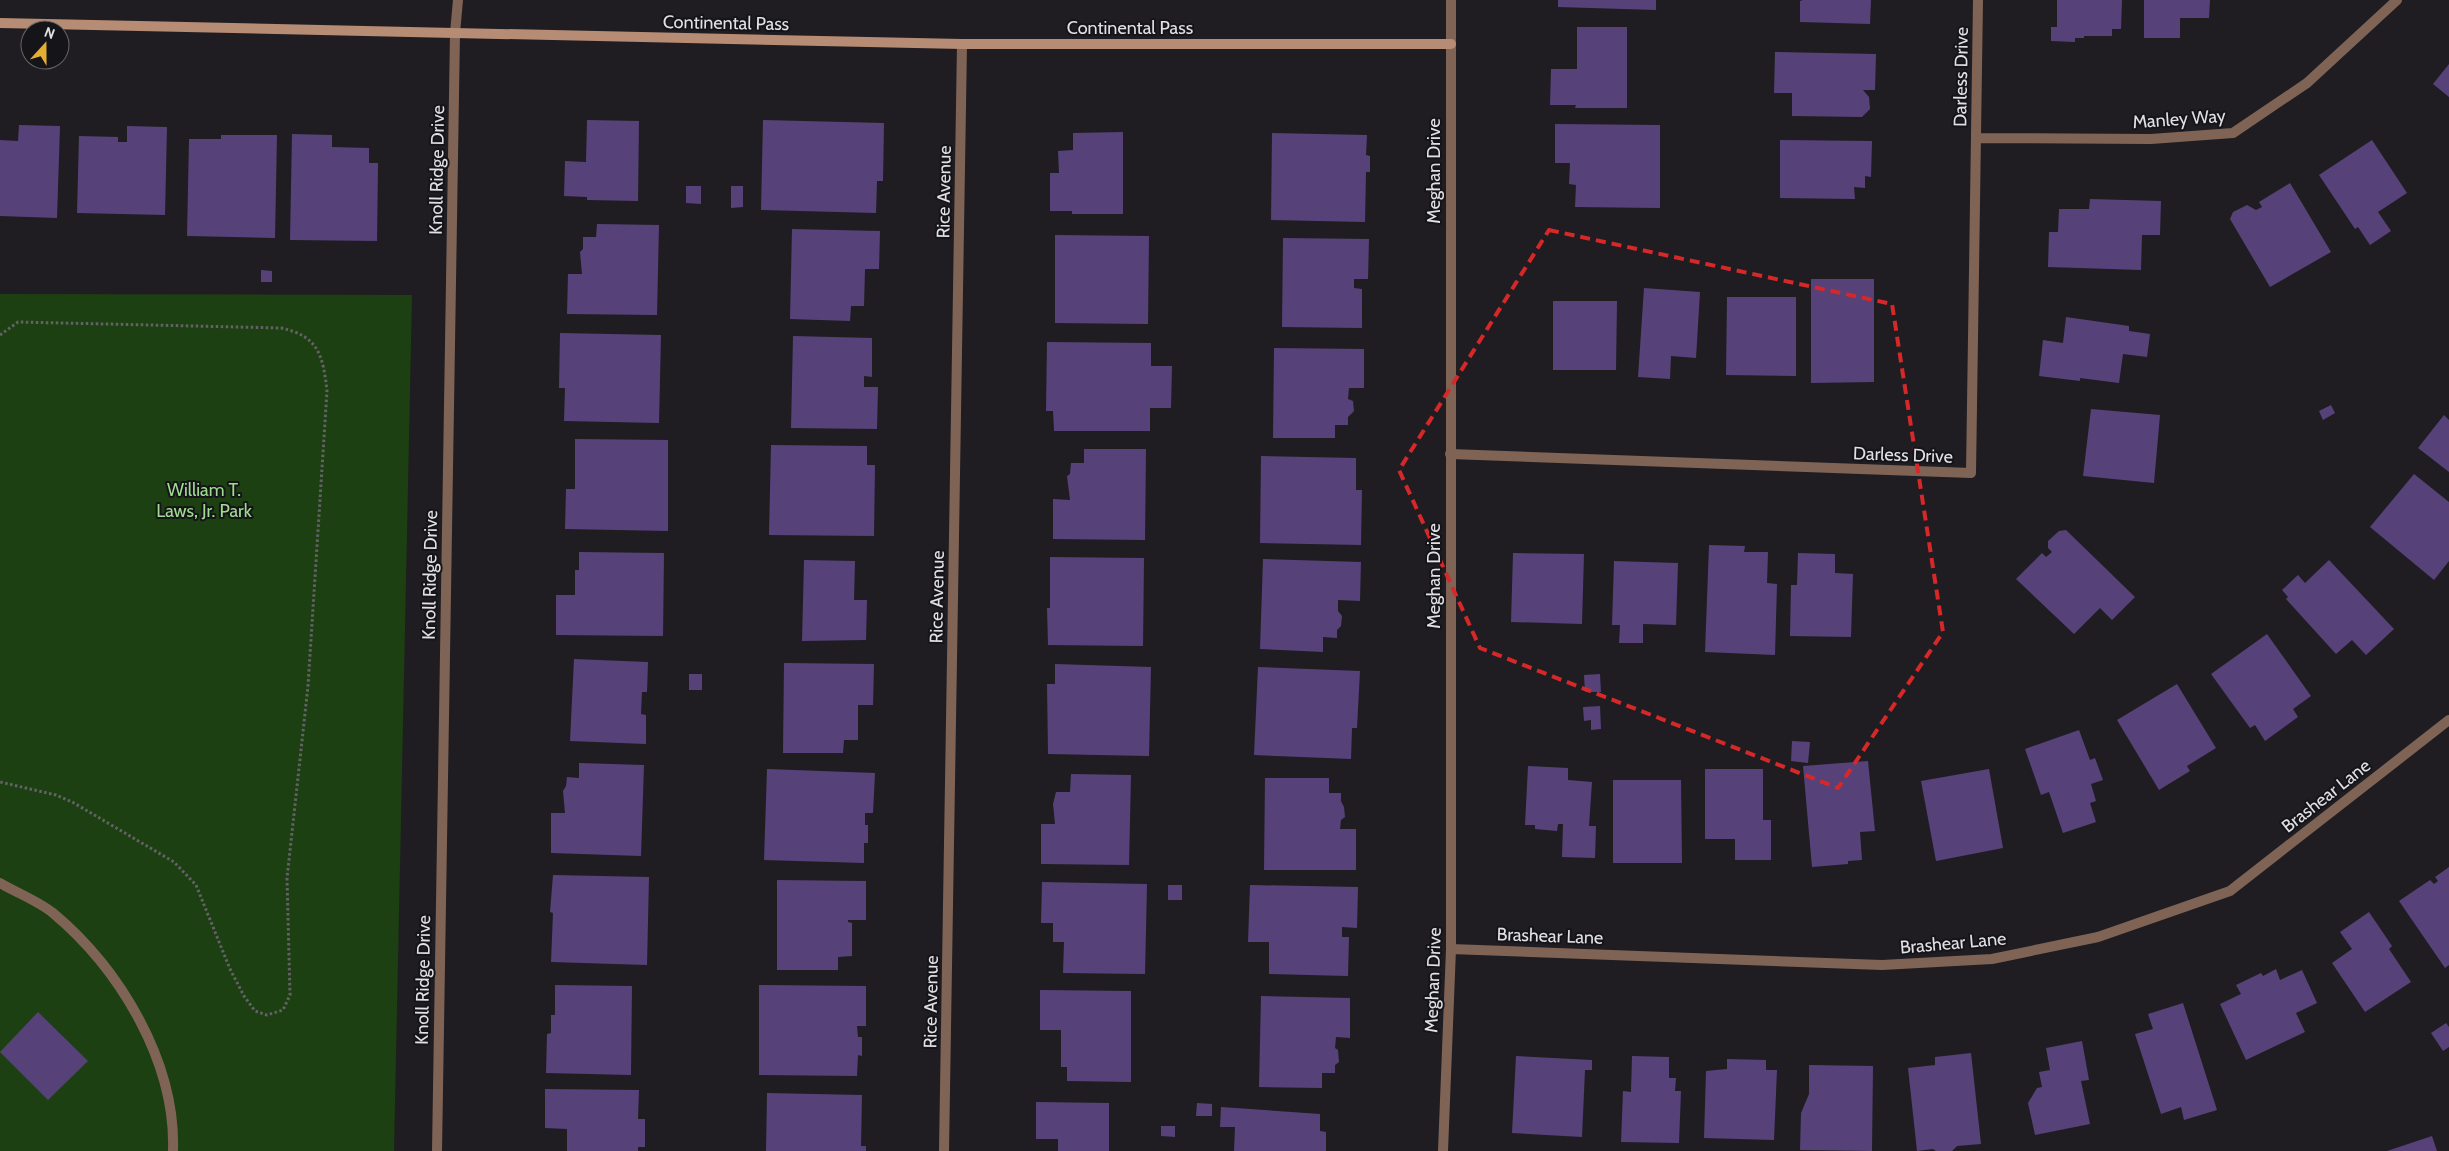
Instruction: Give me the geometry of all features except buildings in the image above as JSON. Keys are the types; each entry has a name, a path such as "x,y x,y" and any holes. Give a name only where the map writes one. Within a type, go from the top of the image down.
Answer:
{"street":[{"name":"Knoll Ridge Drive","path":"437,1151 455,33 458,0"},
{"name":"Meghan Drive","path":"1444,1151 1451,949 1451,0"},
{"name":"Darless Drive","path":"1450,454 1971,474 1978,0"},
{"name":"Manley Way","path":"1976,138 2151,139 2233,133 2307,82 2397,0"},
{"name":"Continental Pass","path":"0,23 962,44 1451,44"},
{"name":"Rice Avenue","path":"944,1151 962,44"},
{"name":"Brashear Lane","path":"1451,949 1882,965 1992,960 2098,938 2230,891 2449,720"},
{"path":"0,883 52,913 102,962 142,1022 167,1091 174,1133 173,1151"}],"path":[{"path":"0,335 18,322 281,328 296,332 309,339 324,361 327,391 308,686 287,878 290,995 283,1010 267,1015 255,1012 230,969 196,885 174,862 74,802 56,795 0,782"}],"highlighted area":[{"path":"1549,230 1892,304 1943,632 1838,788 1480,648 1399,470"}],"green space":[{"name":"William T. Laws, Jr. Park","path":"0,294 412,295 394,1151 0,1151"}]}
